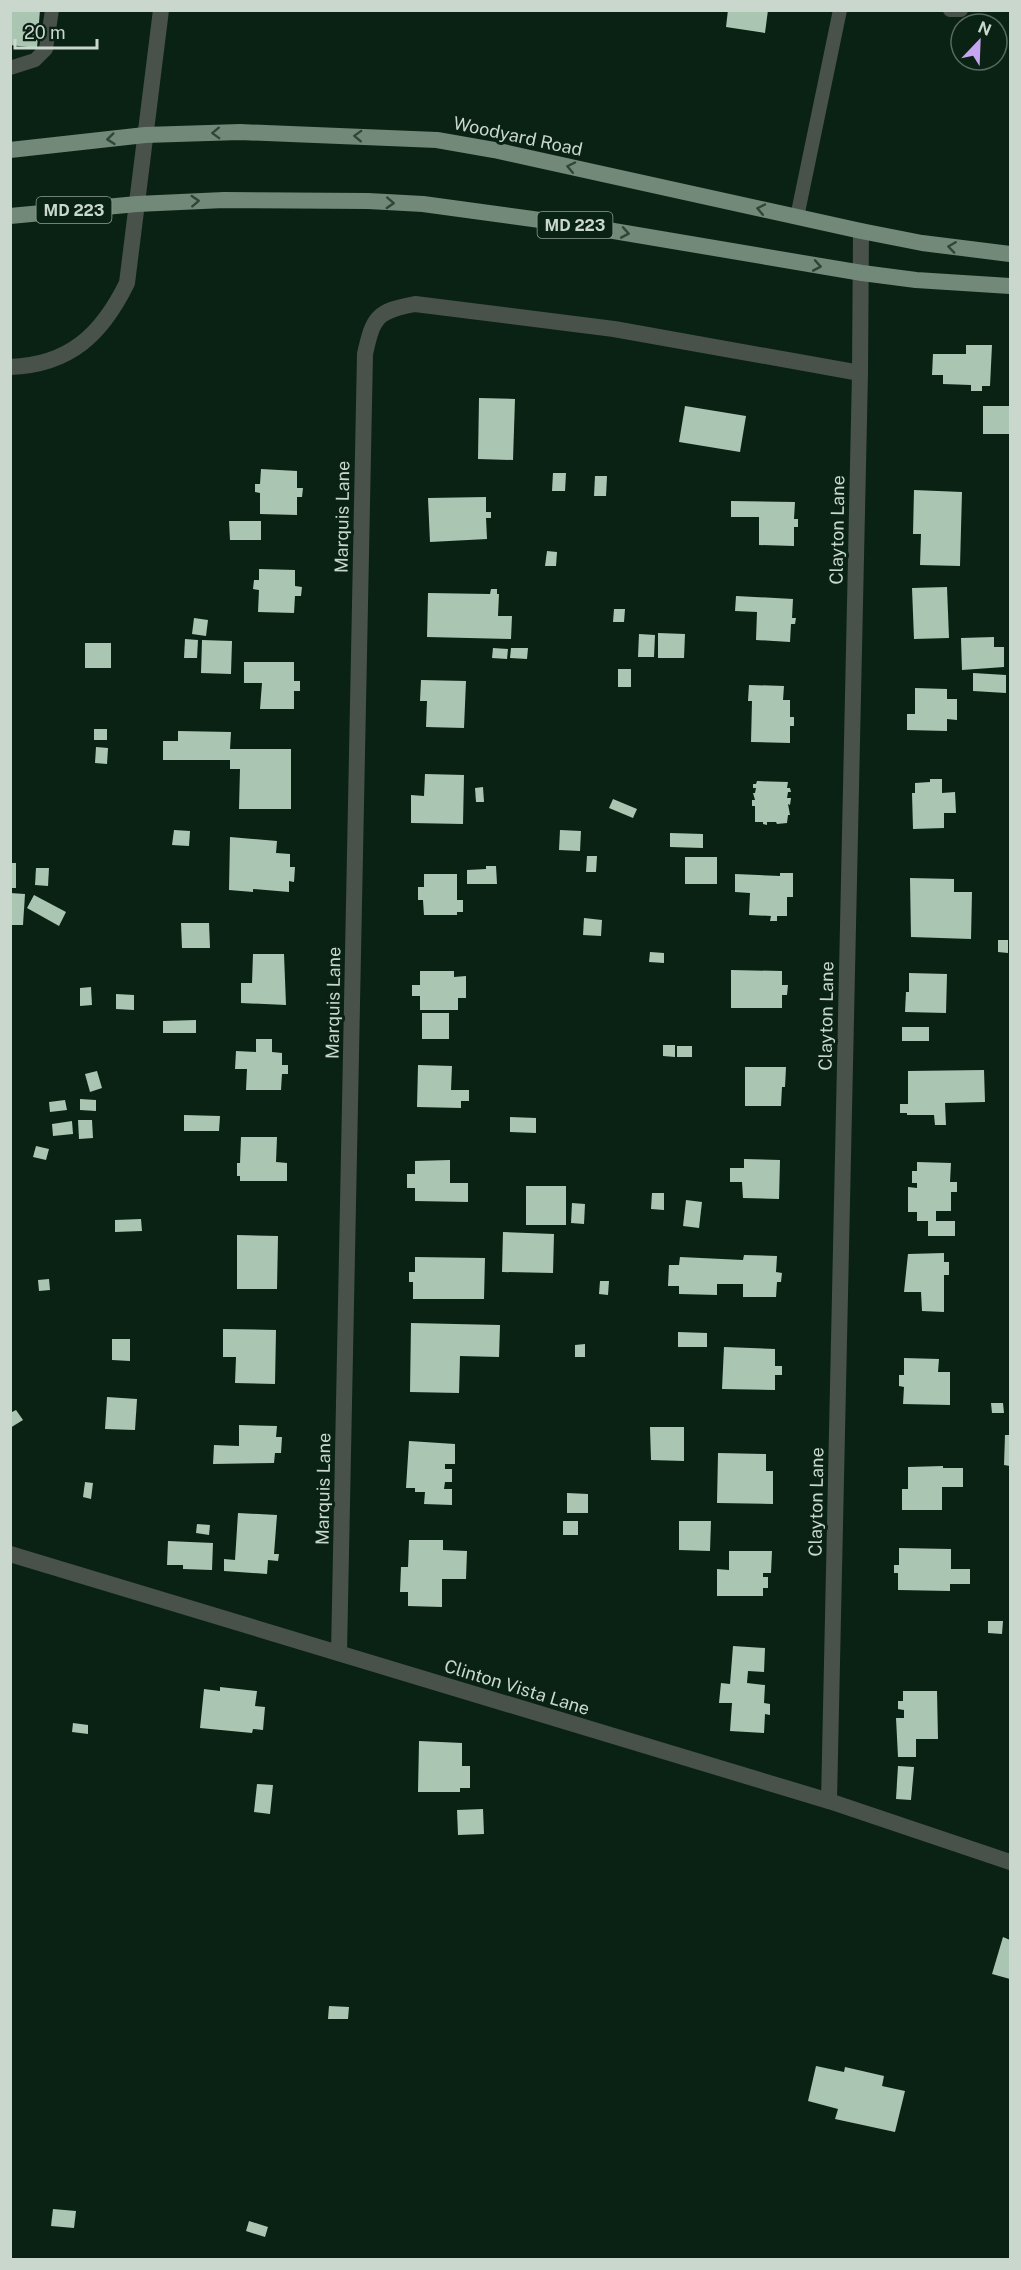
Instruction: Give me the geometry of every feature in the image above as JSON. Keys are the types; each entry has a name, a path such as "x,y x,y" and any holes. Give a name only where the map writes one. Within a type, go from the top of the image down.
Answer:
{"main road":[{"name":"Woodyard Road","path":"10,150 145,135 240,132 437,140 494,150 861,231 922,243 1011,254"},
{"name":"MD 223","path":"10,216 137,204 224,200 368,201 423,204 584,226 862,273 916,280 1011,286"}],"street":[{"path":"10,367 33,366 51,361 81,344 114,310 127,283 161,10"},
{"name":"Clayton Lane","path":"829,1802 860,373 861,231"},
{"name":"Marquis Lane","path":"339,1653 365,354 370,330 381,315 394,308 415,304 614,329 860,373"},
{"name":"Clinton Vista Lane","path":"10,1554 829,1802 1011,1862"}],"lane":[{"path":"10,68 36,60 46,50 52,10"},
{"path":"797,217 840,10"},
{"path":"950,10 961,10"}],"building":[{"path":"10,10 40,10 37,48 10,45"},
{"path":"728,10 768,10 765,33 726,27"},
{"path":"966,345 992,345 990,386 982,386 982,391 971,391 971,385 943,384 943,375 932,375 933,354 966,354"},
{"path":"479,398 515,399 513,460 478,459"},
{"path":"685,406 746,416 740,452 679,442"},
{"path":"983,406 1010,406 1010,434 983,434"},
{"path":"261,469 297,471 297,488 303,488 302,497 297,497 297,515 260,514 260,493 255,492 255,484 260,484"},
{"path":"553,473 566,473 565,491 552,491"},
{"path":"595,476 607,476 606,496 594,496"},
{"path":"914,490 962,492 960,566 920,565 921,534 913,534"},
{"path":"486,497 486,512 491,512 491,518 486,518 487,539 430,542 428,498"},
{"path":"731,501 795,502 794,519 798,519 798,527 794,527 794,546 759,545 759,517 731,517"},
{"path":"229,521 261,521 261,540 230,540"},
{"path":"547,551 557,552 556,566 545,566"},
{"path":"259,569 295,570 295,586 302,587 301,596 295,596 294,613 258,612 259,590 253,589 254,580 259,580"},
{"path":"947,587 949,638 914,639 912,588"},
{"path":"491,589 497,589 497,594 499,594 498,616 512,616 511,639 427,637 428,593 490,594"},
{"path":"736,596 793,599 792,618 796,618 795,624 791,624 790,642 756,640 757,612 735,611"},
{"path":"614,609 625,609 624,622 613,622"},
{"path":"194,618 208,620 206,636 192,634"},
{"path":"658,633 685,634 684,658 658,658"},
{"path":"639,634 655,635 654,657 638,657"},
{"path":"994,637 994,647 1004,647 1004,667 962,670 961,638"},
{"path":"185,639 198,640 197,658 184,658"},
{"path":"202,640 232,641 231,674 201,673"},
{"path":"85,643 111,643 111,668 85,668"},
{"path":"493,648 508,649 507,659 492,658"},
{"path":"511,648 528,648 527,659 510,658"},
{"path":"244,662 294,662 294,681 300,681 300,691 294,691 294,709 260,709 262,683 244,683"},
{"path":"618,669 631,669 631,687 618,687"},
{"path":"973,673 1006,675 1006,693 973,691"},
{"path":"421,680 466,681 464,728 426,727 427,701 420,701"},
{"path":"749,685 784,686 783,700 790,700 790,717 794,717 794,726 790,726 790,743 751,742 752,701 748,701"},
{"path":"915,688 947,689 947,699 957,699 957,720 947,719 947,731 907,730 907,714 915,714"},
{"path":"94,729 107,729 107,740 94,740"},
{"path":"178,731 231,732 230,749 291,749 291,809 239,809 240,769 230,769 230,760 163,760 163,741 178,741"},
{"path":"96,747 108,748 107,764 95,763"},
{"path":"425,774 464,775 463,824 411,823 411,795 424,796"},
{"path":"930,779 942,779 942,793 955,792 956,813 944,813 944,828 913,829 912,793 915,793 915,783 930,782"},
{"path":"757,781 788,782 787,788 790,788 791,792 788,792 787,798 791,798 790,805 788,804 790,815 788,815 787,823 767,822 767,825 763,822 755,822 755,806 752,806 752,800 755,800 753,793 756,788 753,788 753,784"},
{"path":"483,787 484,802 476,802 475,788"},
{"path":"613,799 637,809 633,818 609,808"},
{"path":"174,830 190,831 189,846 172,845"},
{"path":"560,830 581,831 580,851 559,850"},
{"path":"670,833 703,834 703,848 670,847"},
{"path":"230,837 277,841 276,853 290,854 290,867 295,867 294,882 289,881 289,892 229,890"},
{"path":"587,856 597,856 596,872 586,872"},
{"path":"685,857 717,857 717,884 685,884"},
{"path":"10,863 16,863 16,888 10,888"},
{"path":"486,866 496,866 497,884 467,884 467,870 486,869"},
{"path":"36,868 49,868 48,886 35,885"},
{"path":"780,873 793,873 793,897 787,897 787,916 777,916 777,921 770,921 771,916 749,915 750,893 735,892 735,874 780,876"},
{"path":"424,874 457,874 457,900 463,900 463,912 457,912 457,915 424,915 423,900 418,900 418,887 424,887"},
{"path":"910,878 954,879 954,892 972,892 971,939 911,937"},
{"path":"10,893 25,894 23,925 10,925"},
{"path":"34,895 66,912 59,926 27,908"},
{"path":"584,918 602,920 601,936 583,935"},
{"path":"181,923 209,923 210,948 182,948"},
{"path":"998,940 1008,940 1008,953 998,952"},
{"path":"650,952 664,953 664,963 649,962"},
{"path":"253,954 284,954 286,1005 241,1003 241,983 252,983"},
{"path":"731,970 782,971 782,985 788,985 787,995 782,995 782,1008 731,1008"},
{"path":"420,971 454,971 454,977 466,976 466,998 458,998 458,1010 420,1010 420,996 412,996 412,985 420,985"},
{"path":"909,973 947,974 946,1013 905,1012 906,992 909,992"},
{"path":"91,987 92,1005 80,1006 80,988"},
{"path":"116,994 134,995 134,1010 116,1009"},
{"path":"422,1013 449,1013 449,1039 422,1039"},
{"path":"196,1020 196,1033 163,1033 163,1021"},
{"path":"902,1027 929,1027 929,1041 902,1041"},
{"path":"256,1039 272,1039 272,1052 282,1053 282,1065 288,1065 288,1074 282,1074 281,1090 246,1090 247,1069 235,1069 236,1051 256,1052"},
{"path":"663,1045 675,1045 675,1057 663,1056"},
{"path":"677,1046 692,1046 692,1057 677,1057"},
{"path":"418,1065 452,1066 451,1090 469,1090 469,1101 461,1101 461,1108 417,1107"},
{"path":"745,1067 786,1067 781,1106 745,1106"},
{"path":"984,1070 985,1102 945,1103 946,1125 935,1125 934,1115 900,1113 900,1104 908,1104 908,1071"},
{"path":"97,1071 102,1088 90,1092 85,1074"},
{"path":"80,1099 96,1100 96,1111 80,1110"},
{"path":"65,1100 67,1110 50,1112 49,1102"},
{"path":"184,1115 220,1116 219,1131 184,1131"},
{"path":"510,1117 536,1118 536,1133 510,1132"},
{"path":"78,1120 92,1120 93,1138 79,1139"},
{"path":"72,1121 73,1134 53,1136 52,1124"},
{"path":"241,1137 277,1137 276,1162 287,1163 287,1181 240,1181 240,1176 237,1176 237,1163 240,1163"},
{"path":"36,1146 49,1149 46,1160 33,1157"},
{"path":"744,1159 780,1160 779,1199 743,1198 742,1182 730,1182 730,1168 744,1168"},
{"path":"450,1160 450,1183 468,1183 468,1202 415,1201 415,1188 407,1188 407,1174 415,1174 415,1161"},
{"path":"917,1162 951,1163 950,1182 957,1182 957,1192 951,1192 951,1211 936,1211 936,1221 955,1221 955,1236 928,1236 928,1221 917,1221 917,1212 908,1212 908,1187 917,1188 917,1183 912,1183 912,1171 917,1171"},
{"path":"526,1186 566,1186 566,1225 526,1225"},
{"path":"652,1193 664,1193 664,1210 651,1209"},
{"path":"686,1200 702,1202 699,1228 683,1226"},
{"path":"572,1203 585,1204 584,1224 571,1223"},
{"path":"141,1219 142,1231 115,1232 115,1220"},
{"path":"503,1232 554,1234 553,1273 502,1272"},
{"path":"237,1235 278,1236 277,1289 237,1289"},
{"path":"944,1253 944,1262 949,1262 949,1275 944,1275 944,1312 922,1311 921,1292 904,1292 908,1254"},
{"path":"744,1255 777,1256 776,1272 782,1273 781,1282 777,1282 776,1297 743,1297 743,1284 717,1284 717,1295 679,1294 679,1286 668,1286 669,1265 679,1265 680,1257 743,1260"},
{"path":"415,1257 485,1258 484,1299 413,1299 413,1282 409,1282 409,1272 415,1272"},
{"path":"49,1279 50,1290 39,1291 38,1280"},
{"path":"600,1281 609,1281 608,1295 599,1294"},
{"path":"411,1323 500,1325 499,1357 460,1356 459,1393 410,1392"},
{"path":"223,1329 276,1330 275,1384 235,1383 236,1357 223,1357"},
{"path":"678,1332 707,1333 707,1347 678,1347"},
{"path":"112,1339 130,1339 130,1361 112,1360"},
{"path":"585,1344 585,1357 575,1357 575,1345"},
{"path":"724,1347 775,1349 775,1366 782,1366 782,1375 775,1375 775,1390 722,1389"},
{"path":"904,1358 939,1359 938,1372 950,1372 950,1405 903,1404 904,1387 899,1386 899,1375 904,1375"},
{"path":"107,1397 137,1399 135,1430 105,1429"},
{"path":"991,1403 1003,1403 1004,1413 992,1413"},
{"path":"16,1410 23,1420 10,1428 10,1413"},
{"path":"239,1425 277,1426 276,1437 282,1437 281,1453 275,1453 274,1463 213,1464 214,1445 239,1446"},
{"path":"650,1427 684,1427 684,1461 651,1460"},
{"path":"1005,1435 1010,1435 1010,1466 1004,1465"},
{"path":"409,1441 455,1444 455,1464 445,1464 445,1469 452,1469 452,1482 445,1482 444,1489 452,1489 452,1505 424,1504 425,1492 415,1492 415,1488 406,1488"},
{"path":"718,1453 766,1454 766,1471 773,1471 773,1504 717,1503"},
{"path":"943,1466 943,1468 963,1468 963,1487 942,1487 942,1510 902,1510 902,1489 908,1489 908,1467"},
{"path":"85,1482 93,1483 91,1499 83,1497"},
{"path":"567,1493 588,1494 588,1513 567,1513"},
{"path":"238,1513 277,1515 274,1554 279,1554 278,1561 268,1560 267,1574 224,1571 224,1559 235,1560"},
{"path":"563,1521 578,1521 578,1535 563,1535"},
{"path":"679,1521 711,1521 710,1551 679,1550"},
{"path":"197,1524 210,1525 209,1535 196,1533"},
{"path":"409,1540 443,1540 443,1550 467,1551 466,1579 442,1579 442,1607 408,1606 408,1592 400,1592 401,1567 408,1567"},
{"path":"168,1541 213,1543 212,1570 183,1569 183,1565 167,1565"},
{"path":"899,1548 951,1549 951,1569 970,1569 970,1584 950,1584 950,1591 898,1590 898,1573 894,1573 894,1565 899,1565"},
{"path":"729,1551 772,1551 771,1573 763,1573 763,1577 768,1577 768,1588 763,1588 763,1596 717,1596 717,1569 729,1570"},
{"path":"988,1621 1003,1621 1002,1634 988,1633"},
{"path":"733,1646 765,1648 764,1672 748,1671 747,1683 765,1685 764,1703 770,1704 770,1715 765,1714 764,1733 730,1731 732,1703 719,1703 721,1683 730,1684"},
{"path":"220,1687 257,1691 255,1706 265,1707 263,1730 253,1729 252,1733 200,1728 204,1689 220,1691"},
{"path":"903,1691 937,1691 938,1739 916,1739 916,1757 898,1757 896,1718 904,1718 904,1710 898,1709 898,1701 903,1701"},
{"path":"73,1723 88,1725 88,1734 72,1732"},
{"path":"419,1741 462,1743 462,1766 470,1766 470,1788 460,1788 460,1792 418,1792"},
{"path":"898,1766 914,1767 911,1800 896,1799"},
{"path":"257,1784 273,1785 270,1814 254,1812"},
{"path":"483,1809 484,1834 458,1835 457,1810"},
{"path":"1003,1937 1010,1940 1010,1979 992,1974"},
{"path":"329,2006 349,2007 348,2019 328,2019"},
{"path":"816,2066 844,2072 845,2067 884,2076 882,2086 905,2091 895,2132 835,2119 838,2109 808,2101"},
{"path":"53,2209 76,2211 74,2228 51,2226"},
{"path":"249,2221 268,2227 265,2237 246,2231"}]}
